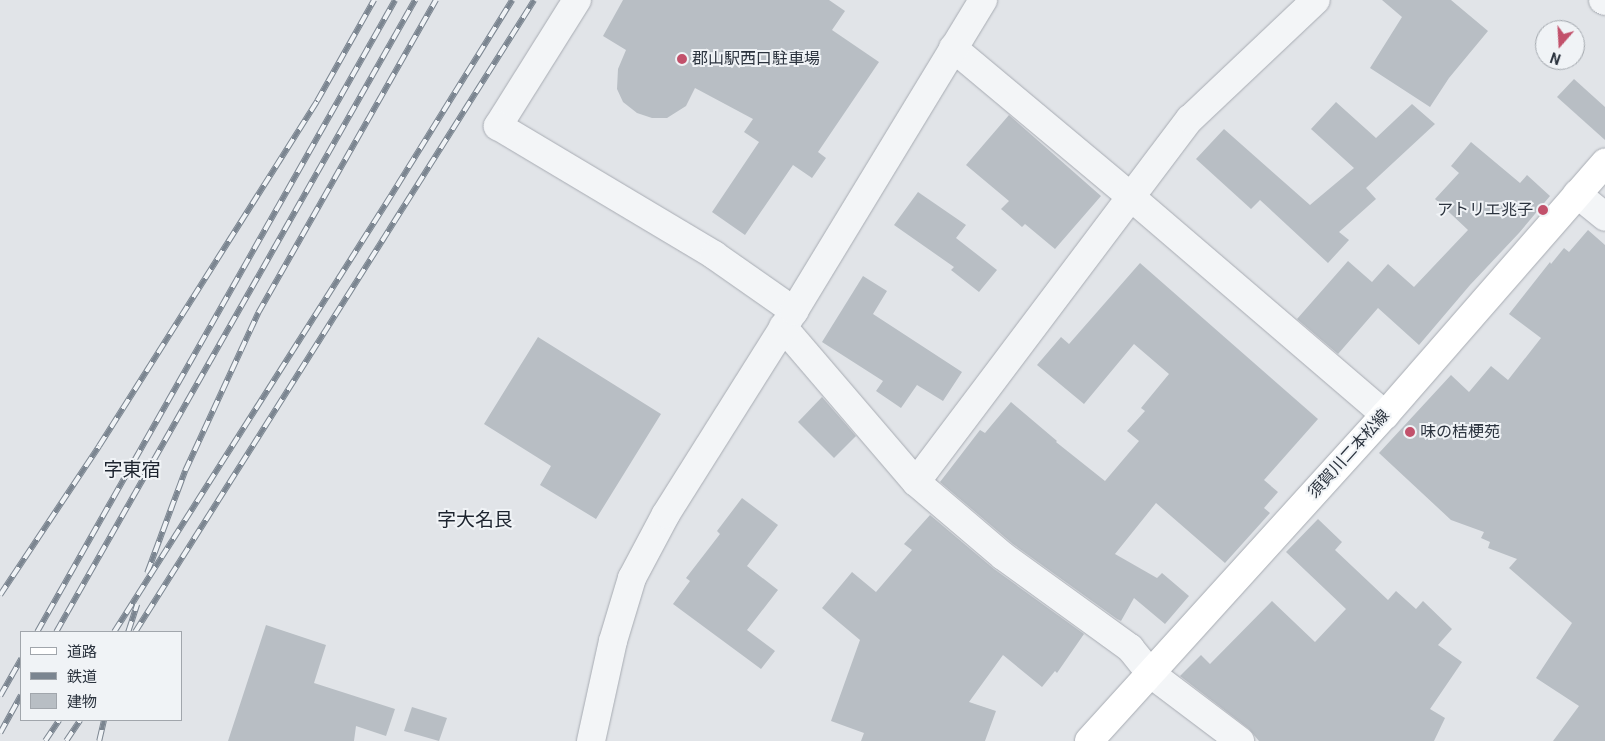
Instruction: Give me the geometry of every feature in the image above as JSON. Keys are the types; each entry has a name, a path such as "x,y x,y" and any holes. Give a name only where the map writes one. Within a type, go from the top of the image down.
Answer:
{"main road":[{"name":"須賀川二本松線","path":"1089,741 1385,415 1605,164"}],"street":[{"path":"577,0 498,126 714,255 789,319 916,482 1003,556 1130,648 1150,673 1240,741"},
{"path":"592,741 613,641 632,578 666,514 789,319 983,0"},
{"path":"916,482 1190,119 1316,0"},
{"path":"953,48 1131,197 1385,415"},
{"path":"1577,194 1605,217"}],"building":[{"path":"623,0 829,0 845,11 832,30 879,62 818,152 826,158 812,178 793,165 745,235 712,212 759,142 744,132 753,119 695,88 686,106 667,118 652,118 637,113 623,102 617,89 618,69 626,50 603,36"},
{"path":"1382,0 1451,0 1488,31 1449,78 1430,107 1370,68 1402,17"},
{"path":"1574,79 1605,107 1605,140 1557,97"},
{"path":"1336,102 1376,138 1412,104 1435,124 1366,188 1376,199 1339,232 1349,240 1328,263 1260,200 1251,209 1196,159 1224,129 1310,205 1354,168 1311,129"},
{"path":"1009,115 1101,196 1055,249 1025,224 1022,227 1001,209 1009,201 966,165"},
{"path":"1471,142 1520,183 1527,175 1550,196 1419,345 1378,308 1338,354 1297,319 1348,261 1372,282 1388,264 1414,287 1468,230 1435,199 1459,173 1451,166"},
{"path":"918,192 966,225 956,238 997,270 979,292 951,270 954,267 894,225"},
{"path":"1588,230 1605,245 1605,741 1553,741 1579,706 1536,678 1572,623 1509,568 1517,559 1488,548 1490,542 1481,538 1484,532 1451,520 1379,453 1451,375 1469,392 1491,366 1508,380 1541,338 1509,314 1550,262 1551,264 1564,248 1569,252"},
{"path":"1140,263 1318,419 1264,480 1278,492 1264,508 1270,513 1225,563 1156,503 1115,554 1157,578 1162,573 1189,596 1165,624 1134,598 1121,621 1117,619 1013,544 940,482 980,430 985,433 1011,402 1056,442 1105,481 1139,441 1127,431 1145,411 1141,408 1169,374 1134,344 1084,404 1037,365 1061,337 1069,344"},
{"path":"863,276 887,291 873,314 962,372 943,401 917,385 901,408 876,391 883,381 822,342"},
{"path":"538,337 661,414 596,519 540,485 551,466 484,424"},
{"path":"822,397 856,436 834,458 798,422"},
{"path":"742,498 778,525 747,566 778,590 747,630 775,651 761,669 673,604 690,581 686,578 720,534 717,531"},
{"path":"930,515 994,569 1084,634 1057,673 1055,671 1042,687 1003,655 969,702 996,711 985,741 861,741 864,733 831,721 860,640 822,608 852,572 876,592 912,550 904,544"},
{"path":"1318,519 1342,542 1335,550 1388,600 1396,591 1416,609 1423,601 1452,629 1438,645 1462,662 1430,709 1445,718 1434,741 1259,741 1249,729 1180,676 1201,655 1210,664 1272,601 1315,642 1346,609 1286,552"},
{"path":"266,625 326,645 314,683 395,709 386,736 356,726 354,741 228,741"},
{"path":"412,707 447,718 439,741 404,731"}],"railway":[{"path":"0,595 99,446 317,101 374,0"},
{"path":"38,631 395,0"},
{"path":"57,631 415,0"},
{"path":"147,573 185,471 258,313 436,0"},
{"path":"115,631 385,205 512,0"},
{"path":"136,631 534,0"},
{"path":"128,631 137,604"},
{"path":"0,696 20,661"},
{"path":"0,733 20,697"},
{"path":"45,741 58,721"},
{"path":"66,741 79,721"},
{"path":"99,741 104,721"}],"place":[{"name":"郡山駅西口駐車場","path":"682,59"},
{"name":"アトリエ兆子","path":"1543,210"},
{"name":"味の桔梗苑","path":"1410,432"}],"district":[{"name":"字東宿","path":"132,470"},
{"name":"字大名艮","path":"475,520"}]}
